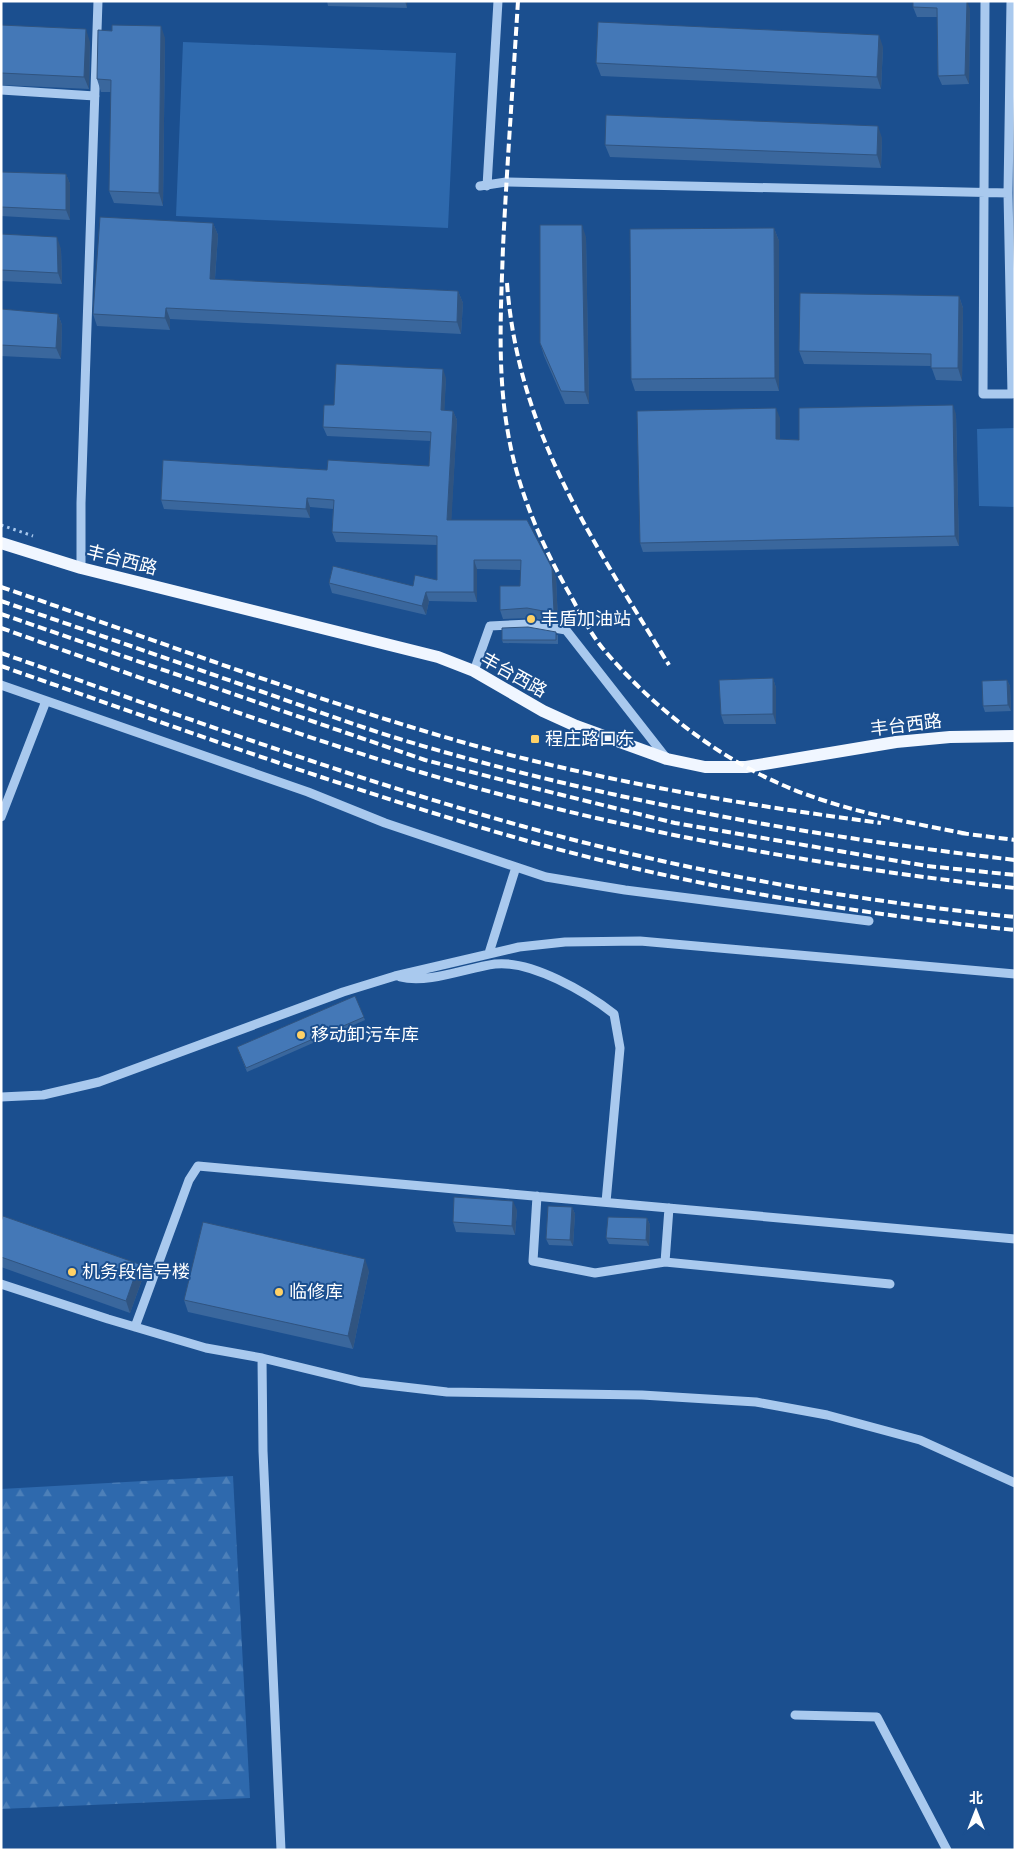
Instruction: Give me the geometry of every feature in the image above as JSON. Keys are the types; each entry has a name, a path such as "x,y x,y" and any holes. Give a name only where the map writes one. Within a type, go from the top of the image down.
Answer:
{"main road":[{"name":"丰台西路","path":"1,543 81,568 396,645 474,671 543,711 576,726 667,759 705,767 746,767 896,742 950,737 1015,736"}],"street":[{"path":"81,568 81,503 98,1"},
{"path":"498,1 484,186 506,182 1008,193"},
{"path":"985,1 983,394 1012,394 1008,193 1010,1"},
{"path":"1,90 95,96"},
{"path":"474,671 490,626 530,624 566,630 667,759"},
{"path":"1,685 308,792 385,823 546,877 625,890 869,921"},
{"path":"1,817 46,701"},
{"path":"489,953 516,867"},
{"path":"1,1097 43,1094 99,1082 343,992 396,976 489,953 565,942 640,941 1015,974"},
{"path":"396,976 403,978 436,977 496,964 517,964 581,992 614,1014 620,1048 606,1202"},
{"path":"135,1327 189,1180 198,1166 1015,1239"},
{"path":"537,1196 533,1261 596,1272 665,1262 890,1284"},
{"path":"665,1262 669,1208"},
{"path":"1,1284 206,1348 262,1358 360,1382 447,1392 642,1395 756,1402 827,1416 920,1440 1015,1483"},
{"path":"262,1358 263,1460 281,1850"},
{"path":"796,1715 877,1717 947,1850"}],"green space":[{"path":"183,42 456,53 448,228 176,216"},
{"path":"1015,428 1015,507 979,506 977,429"},
{"path":"233,1476 250,1798 1,1809 1,1489"}],"building":[{"path":"913,1 967,1 965,75 938,76 937,8 913,7"},
{"path":"598,22 879,35 877,77 596,63"},
{"path":"1,25 86,29 84,77 1,73"},
{"path":"112,25 161,26 159,193 109,191 111,80 97,79 98,30 112,31"},
{"path":"606,115 878,126 877,155 605,145"},
{"path":"1,172 66,174 66,210 1,207"},
{"path":"100,217 213,223 210,279 458,291 457,322 166,308 165,318 93,314"},
{"path":"540,225 582,225 585,392 561,391 540,343"},
{"path":"774,228 775,378 631,379 630,229"},
{"path":"1,234 57,237 58,273 1,270"},
{"path":"800,293 959,296 958,368 931,368 931,354 799,351"},
{"path":"1,309 58,314 56,348 1,345"},
{"path":"336,364 443,369 441,410 453,411 447,520 527,520 552,568 554,613 527,608 500,610 500,586 520,586 521,560 474,560 474,592 426,592 422,606 329,583 333,566 413,586 415,575 437,580 437,536 332,532 334,500 307,498 306,509 161,500 163,460 327,470 328,460 429,466 431,432 323,427 324,405 334,405"},
{"path":"953,405 955,536 640,543 637,411 776,408 776,439 799,440 799,408"},
{"path":"528,627 556,632 556,640 502,640 502,628"},
{"path":"773,678 773,714 721,715 719,680"},
{"path":"1007,680 1008,705 983,706 982,681"},
{"name":"移动卸污车库","path":"355,996 364,1017 246,1068 237,1047"},
{"path":"454,1197 513,1201 512,1226 453,1222"},
{"path":"548,1206 572,1207 570,1240 546,1239"},
{"name":"机务段信号楼","path":"3,1216 139,1264 126,1301 1,1257 1,1222"},
{"path":"608,1217 647,1218 646,1240 606,1238"},
{"name":"临修库","path":"203,1222 365,1259 348,1336 184,1300"}],"railway":[{"path":"518,1 501,294 502,387 508,433 518,477 533,519 562,580 596,639 623,671 663,709 730,758 778,783 824,801 871,814 967,834"},
{"path":"507,283 514,337 526,389 543,437 587,529 669,665"},
{"path":"1,587 323,699 486,749 598,776 654,787 768,807 881,823"},
{"path":"1,601 366,728 502,768 647,802 720,816 867,841 1015,860"},
{"path":"1,614 425,760 675,823 927,866 1015,875"},
{"path":"1,628 210,703 367,756 567,811 641,828 790,857 865,869 1015,888"},
{"path":"1,653 325,766 456,807 583,842 705,870 828,893 1015,917"},
{"path":"1,666 322,777 452,819 578,854 701,883 826,906 1015,930"},
{"path":"960,833 1015,840"}],"place":[{"name":"丰盾加油站","path":"531,619"},
{"name":"程庄路口东","path":"535,739"},
{"name":"移动卸污车库","path":"301,1035"},
{"name":"机务段信号楼","path":"72,1272"},
{"name":"临修库","path":"279,1292"}]}
